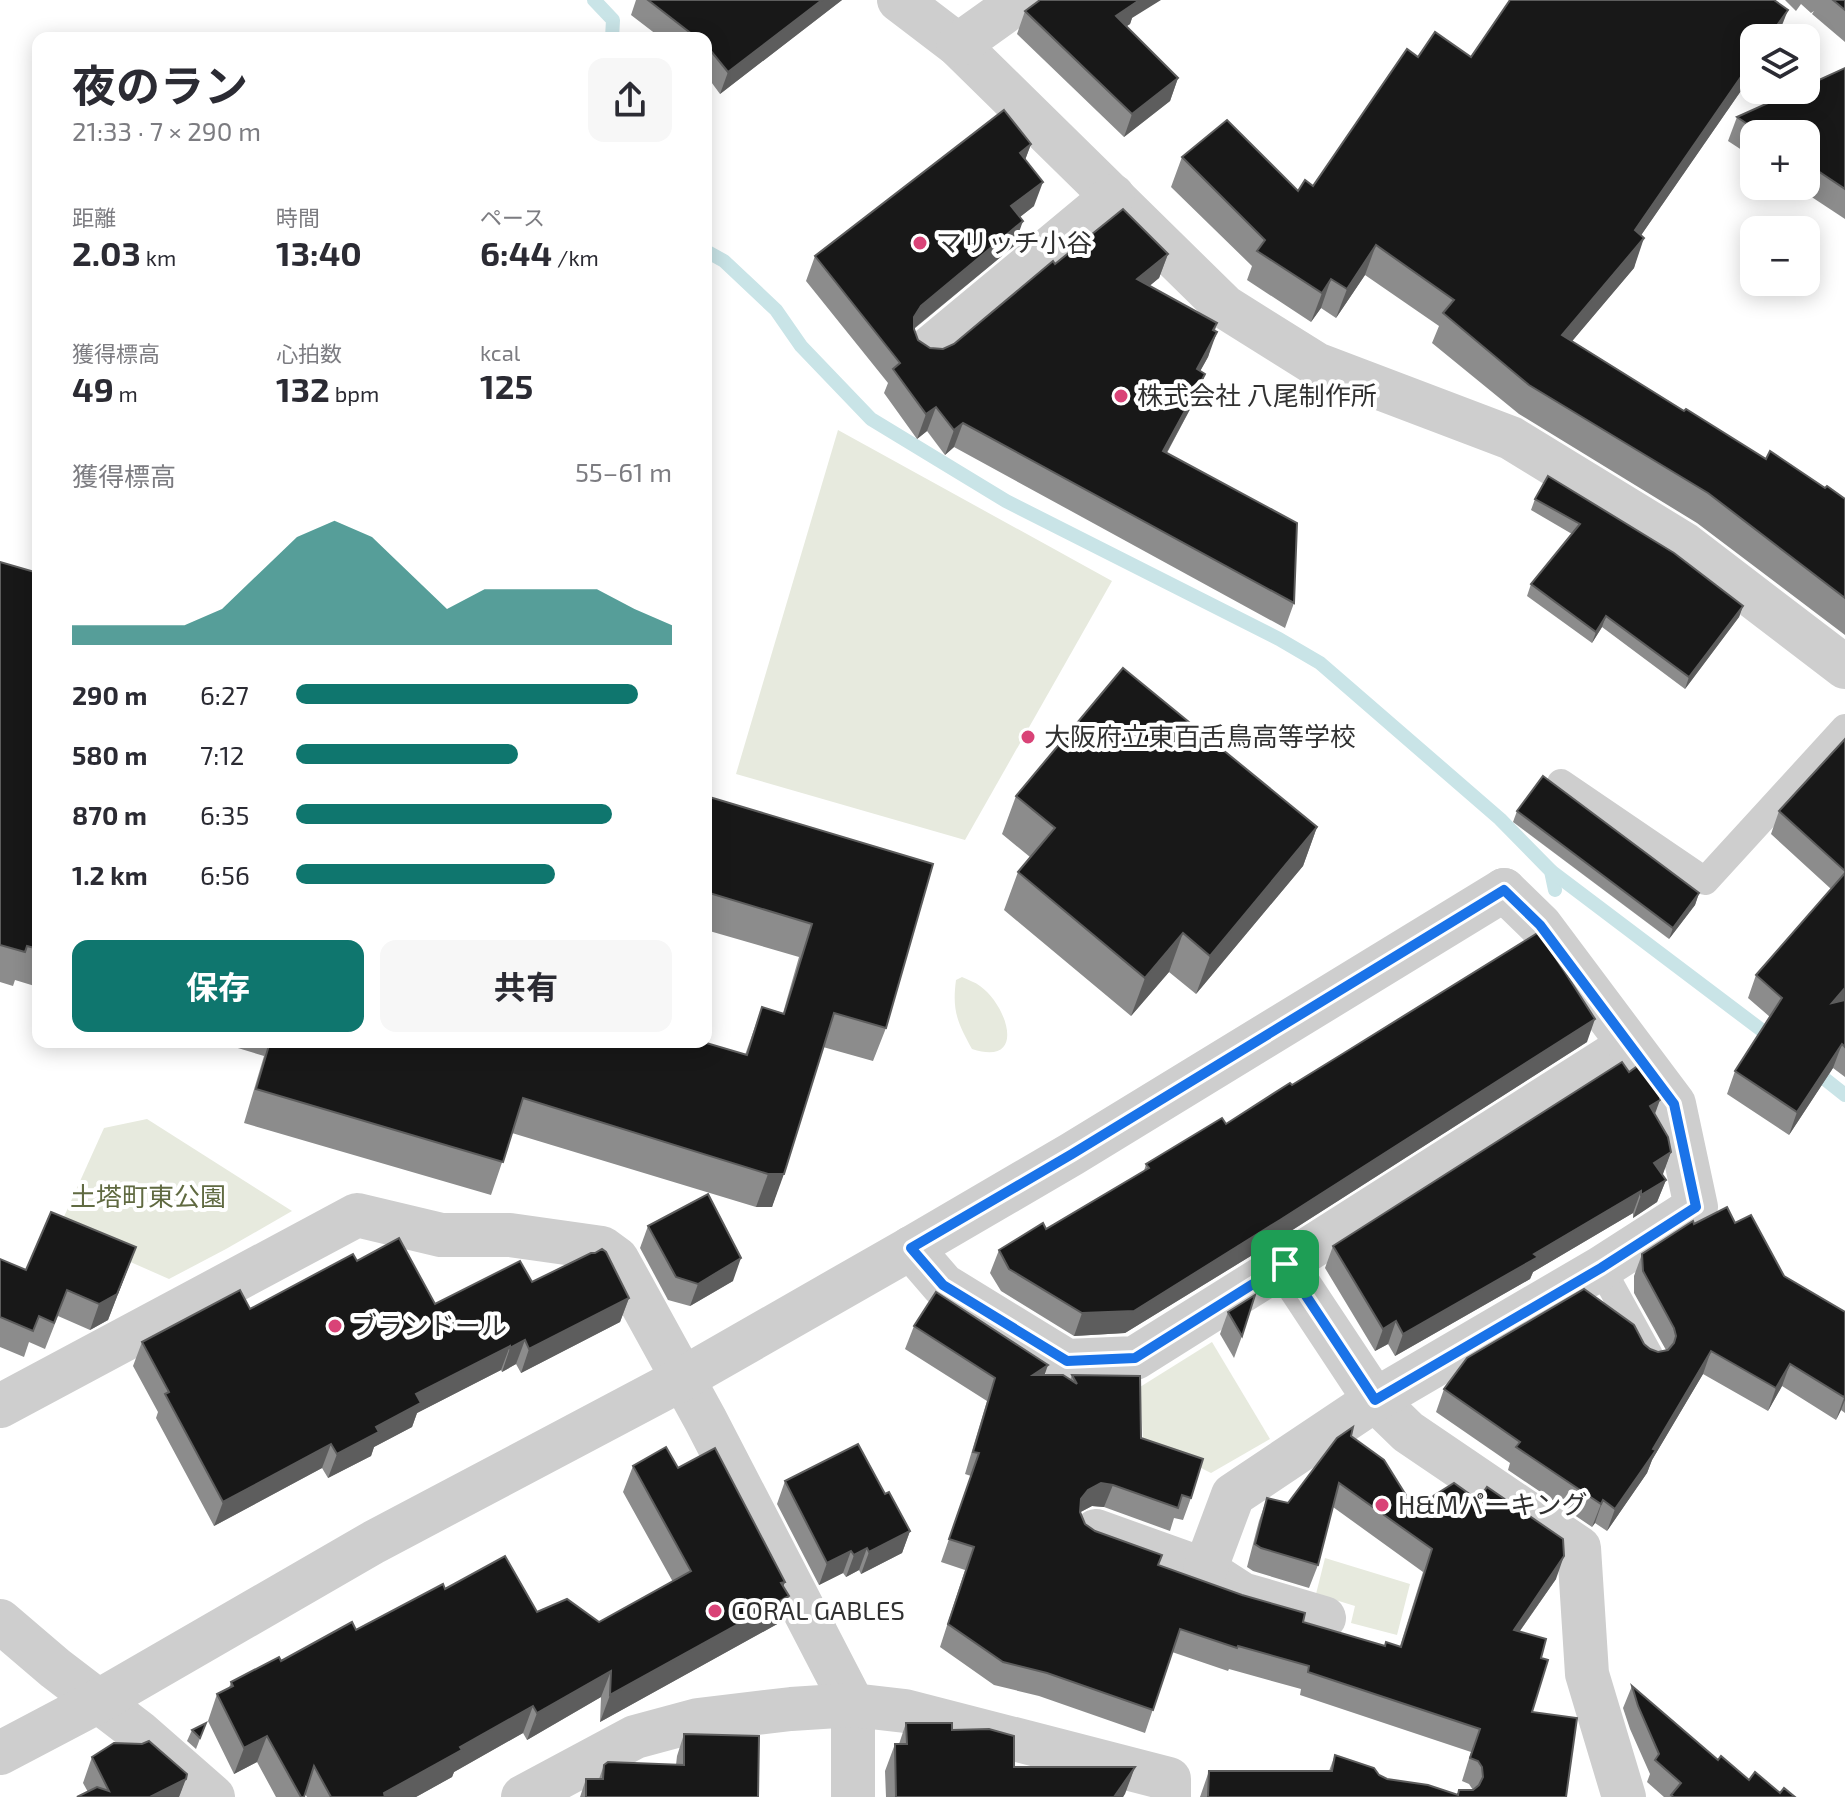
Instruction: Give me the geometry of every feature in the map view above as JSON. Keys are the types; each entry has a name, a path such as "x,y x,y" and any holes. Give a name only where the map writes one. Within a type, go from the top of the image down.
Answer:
{"street":[{"path":"899,0 958,45 1225,307 1316,364 1511,438 1684,544 1845,667"},
{"path":"958,45 1021,0"},
{"path":"929,349 1113,196"},
{"path":"0,1753 97,1702 374,1542 682,1379 911,1248 1086,1146 1504,890 1540,925 1674,1104 1696,1207 1601,1268 1375,1400 1233,1495 1205,1570"},
{"path":"911,1248 943,1285 1067,1361 1135,1358 1629,1045"},
{"path":"0,1406 357,1215 441,1235 510,1235 602,1248 617,1259 705,1419 853,1705 853,1797"},
{"path":"1285,1264 1375,1400 1408,1432 1579,1548 1587,1674 1624,1797"},
{"path":"1096,1531 1205,1570 1242,1594 1324,1618"},
{"path":"0,1621 97,1702 140,1733 213,1797"},
{"path":"523,1797 635,1737 698,1720 853,1705 905,1711 1169,1779 1169,1797"}],"lane":[{"path":"1561,783 1705,881 1845,728"},
{"path":"1601,1268 1651,1358"}],"green space":[{"path":"838,430 1112,581 965,840 736,774"},
{"path":"962,977 980,986 998,1007 1007,1032 1006,1042 1000,1050 972,1049 967,1040 959,1023 955,1000 956,980"},
{"name":"土塔町東公園","path":"147,1119 292,1211 169,1279 58,1230 104,1128"},
{"path":"1212,1342 1270,1439 1211,1473 1143,1439 1140,1387"},
{"path":"1325,1558 1410,1584 1397,1635 1351,1623 1355,1606 1316,1594"}],"building":[{"path":"648,0 822,0 728,72 712,52 712,32 689,32"},
{"path":"1040,0 1137,0 1116,16 1178,78 1132,114 1025,11"},
{"path":"1510,0 1774,0 1788,10 1778,24 1740,24 1740,78 1635,230 1644,238 1562,335 1766,459 1770,451 1845,499 1845,598 1708,493 1529,385 1443,313 1454,300 1376,245 1347,289 1331,279 1322,293 1257,251 1265,240 1182,157 1227,120 1298,191 1305,180 1313,186 1407,49 1418,57 1435,32 1471,57"},
{"path":"1833,0 1845,0 1845,10"},
{"path":"1845,68 1845,189 1820,172 1820,120 1741,120 1737,117 1766,104 1820,104 1820,80"},
{"path":"1004,110 1031,144 1020,153 1043,182 1011,206 1023,221 921,306 914,317 918,340 930,348 943,349 954,344 1053,261 1055,264 1123,209 1168,254 1137,279 1217,323 1213,330 1217,332 1197,369 1205,374 1163,451 1297,523 1294,603 963,423 954,430 936,407 926,414 893,369 900,363 815,256"},
{"path":"1548,476 1674,553 1743,606 1689,677 1606,616 1596,632 1531,584 1580,524 1535,499"},
{"path":"0,562 32,571 32,947 27,946 25,952 0,945"},
{"path":"1123,668 1317,827 1210,956 1183,933 1145,978 1018,872 1055,828 1016,796"},
{"path":"1845,739 1845,871 1779,811"},
{"path":"1543,776 1699,893 1673,928 1517,811"},
{"path":"712,798 933,864 886,1028 834,1013 784,1174 768,1174 523,1098 503,1162 256,1089 268,1048 712,1048 712,1045 747,1055 762,1007 784,1014 812,924 712,894"},
{"path":"1845,873 1845,988 1832,1003 1845,1000 1845,1047 1842,1044 1797,1112 1735,1071 1782,998 1756,975"},
{"path":"1539,932 1595,1019 1280,1220 1134,1311 1082,1313 1009,1269 999,1250 1043,1223 1046,1229 1149,1168 1146,1164 1222,1118 1226,1124"},
{"path":"1622,1062 1629,1072 1639,1065 1660,1097 1650,1106 1668,1137 1671,1152 1654,1163 1666,1180 1641,1195 1641,1191 1534,1254 1538,1257 1403,1334 1396,1321 1383,1329 1333,1246"},
{"path":"708,1194 741,1258 698,1284 676,1277 648,1226"},
{"path":"1727,1207 1735,1223 1751,1215 1784,1276 1845,1312 1844,1397 1790,1364 1776,1388 1711,1351 1653,1449 1656,1450 1615,1509 1603,1500 1601,1504 1516,1447 1520,1442 1444,1389 1467,1358 1584,1289 1634,1325 1650,1349 1658,1352 1668,1350 1676,1336 1674,1328 1643,1271 1642,1254 1693,1221 1694,1224"},
{"path":"51,1212 136,1247 117,1294 99,1304 67,1290 54,1323 39,1316 33,1331 0,1317 0,1259 26,1270"},
{"path":"399,1238 435,1304 520,1261 532,1282 602,1249 629,1298 529,1349 525,1340 510,1346 416,1394 421,1403 376,1427 379,1432 337,1454 331,1444 223,1502 165,1394 169,1392 142,1342 240,1290 250,1309 353,1254 357,1261"},
{"path":"936,1292 1048,1365 1033,1375 1063,1375 1077,1384 1072,1375 1140,1376 1141,1438 1203,1459 1191,1498 1182,1495 1178,1508 1101,1483 1088,1490 1081,1499 1080,1512 1085,1524 1095,1531 1162,1555 1158,1565 1242,1595 1305,1613 1303,1622 1385,1646 1386,1642 1401,1647 1432,1549 1339,1483 1318,1565 1255,1544 1267,1498 1288,1503 1337,1438 1353,1427 1351,1436 1384,1460 1414,1508 1454,1483 1478,1500 1487,1487 1563,1539 1564,1556 1514,1630 1546,1639 1541,1658 1548,1660 1532,1712 1577,1718 1566,1797 1208,1797 1209,1771 1332,1771 1335,1755 1374,1768 1387,1779 1428,1785 1458,1795 1459,1790 1473,1790 1483,1777 1478,1761 1470,1758 1480,1729 1308,1672 1309,1666 1237,1648 1180,1629 1153,1710 1047,1673 1003,1662 948,1624 974,1547 949,1539 979,1453 973,1452 995,1378 914,1326"},
{"path":"1255,1295 1242,1336 1228,1312"},
{"path":"858,1444 885,1494 889,1492 910,1531 869,1552 867,1548 854,1555 851,1551 827,1563 785,1481"},
{"path":"666,1447 678,1468 715,1448 785,1582 781,1583 789,1596 610,1695 611,1671 537,1713 533,1706 384,1793 385,1797 331,1797 314,1766 304,1797 301,1797 267,1736 244,1748 217,1694 233,1686 231,1682 279,1657 281,1661 352,1622 356,1630 443,1584 445,1589 505,1556 537,1612 567,1599 599,1622 691,1571 633,1466"},
{"path":"1632,1686 1718,1760 1721,1756 1749,1780 1755,1772 1780,1793 1784,1788 1795,1797 1671,1795 1681,1783 1655,1760 1659,1754"},
{"path":"206,1723 200,1738 192,1730"},
{"path":"906,1723 952,1723 952,1730 989,1729 1014,1736 1014,1767 1135,1767 1114,1797 896,1797 895,1744 907,1744"},
{"path":"684,1734 759,1736 758,1797 586,1797 586,1779 603,1779 604,1765 608,1762 684,1765"},
{"path":"149,1741 187,1774 186,1779 150,1797 77,1797 97,1787 109,1791 92,1757 114,1743 142,1744"}],"waterway":[{"path":"594,0 613,20 612,32"},
{"path":"712,254 724,261 776,310 801,346 871,419 1006,501 1279,639 1320,663 1500,819 1551,871 1555,890"},
{"path":"1551,871 1776,1041"},
{"path":"1811,1068 1845,1095"}],"place":[{"name":"マリッチ小谷","path":"920,243"},
{"name":"株式会社 八尾制作所","path":"1121,396"},
{"name":"大阪府立東百舌鳥高等学校","path":"1028,737"},
{"name":"ブランドール","path":"335,1326"},
{"name":"H&Mパーキング","path":"1382,1505"},
{"name":"CORAL GABLES","path":"715,1611"}],"route":[{"path":"1504,890 1540,925 1674,1104 1696,1207 1601,1268 1375,1400 1285,1264 1135,1358 1067,1361 943,1285 911,1248 1072,1154 1504,890"}]}
